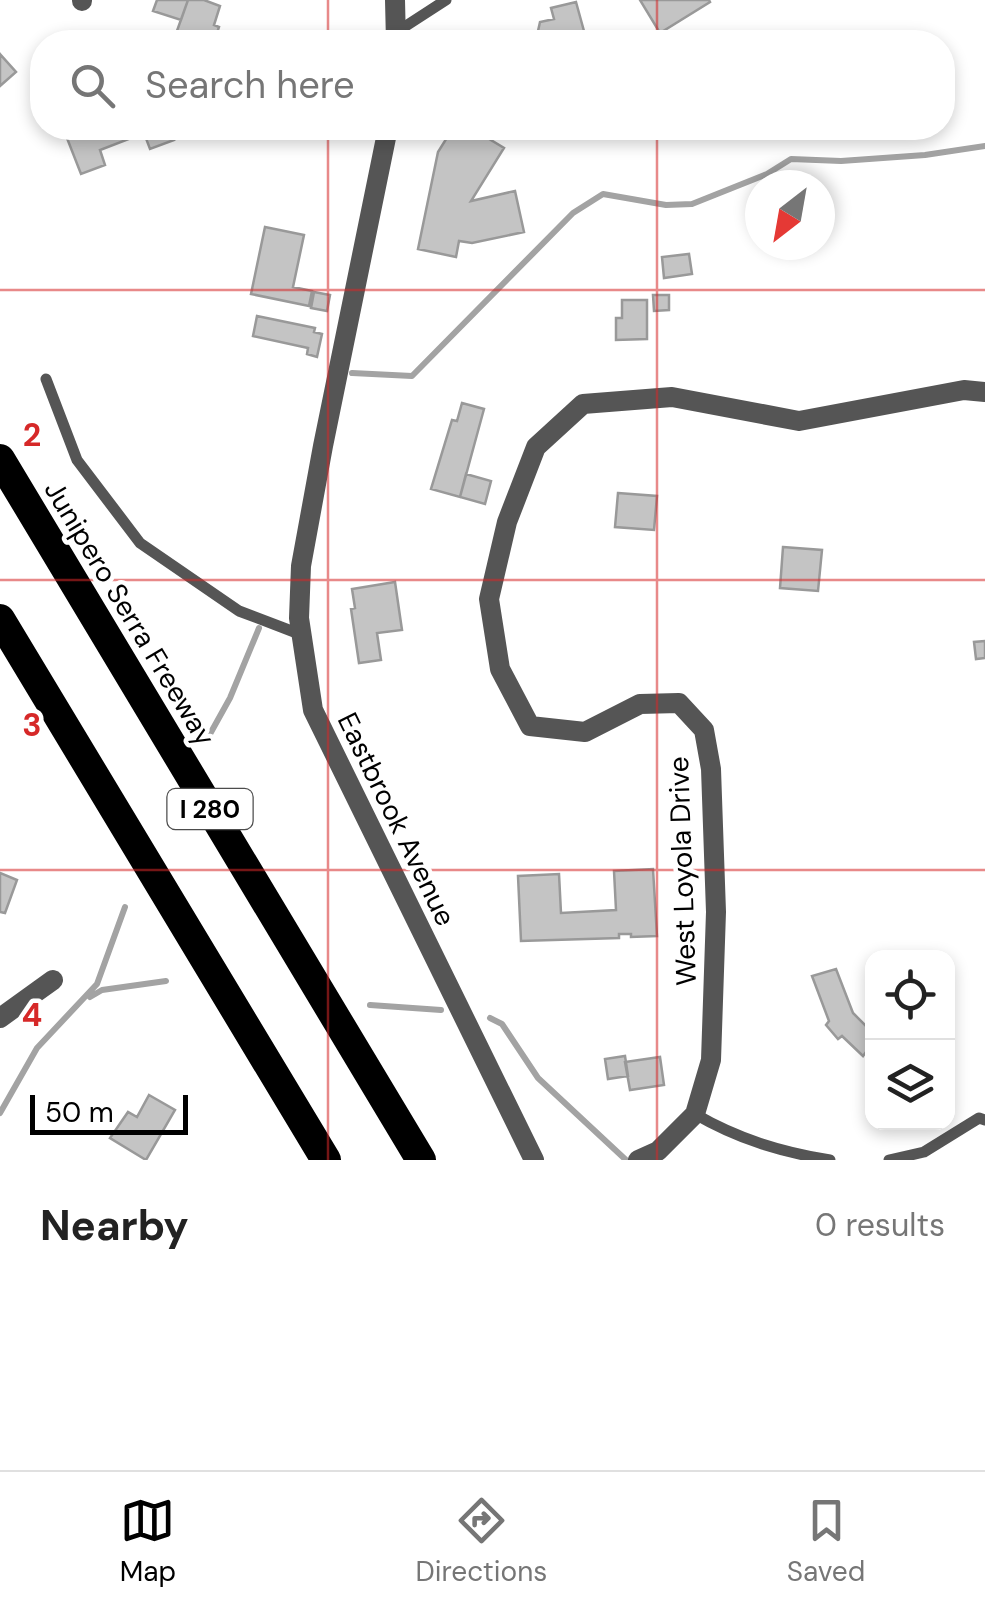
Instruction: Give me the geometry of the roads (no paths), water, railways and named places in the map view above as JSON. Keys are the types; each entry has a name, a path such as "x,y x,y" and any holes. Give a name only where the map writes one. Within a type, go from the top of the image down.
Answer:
{"highway":[{"name":"Junipero Serra Freeway","path":"0,459 420,1160"},
{"name":"I 280","path":"0,619 326,1160"}],"street":[{"path":"394,0 396,30"},
{"name":"Eastbrook Avenue","path":"386,140 302,566 302,635 313,710 534,1160"},
{"name":"West Loyola Drive","path":"638,1160 658,1151 694,1114 711,1060 716,912 711,769 704,730 679,703 640,704 586,732 530,726 500,669 489,599 508,522 536,446 582,404 672,397 799,421 964,390 985,392"},
{"path":"0,1018 53,980"}],"lane":[{"path":"407,30 446,0"},
{"path":"46,379 77,460 140,542 239,612 302,635"},
{"path":"694,1114 733,1136 796,1155 830,1160"},
{"path":"889,1160 924,1152 980,1118 985,1120"}],"waterway":[{"path":"352,373 412,376 573,213 603,194 666,205 692,204 767,174 791,159 841,161 985,146"},
{"path":"210,734 230,698 259,628"},
{"path":"0,1113 37,1048 97,984 125,907"},
{"path":"90,997 102,990 166,981"},
{"path":"370,1005 441,1010"},
{"path":"490,1018 502,1024 538,1078 626,1160"}]}
